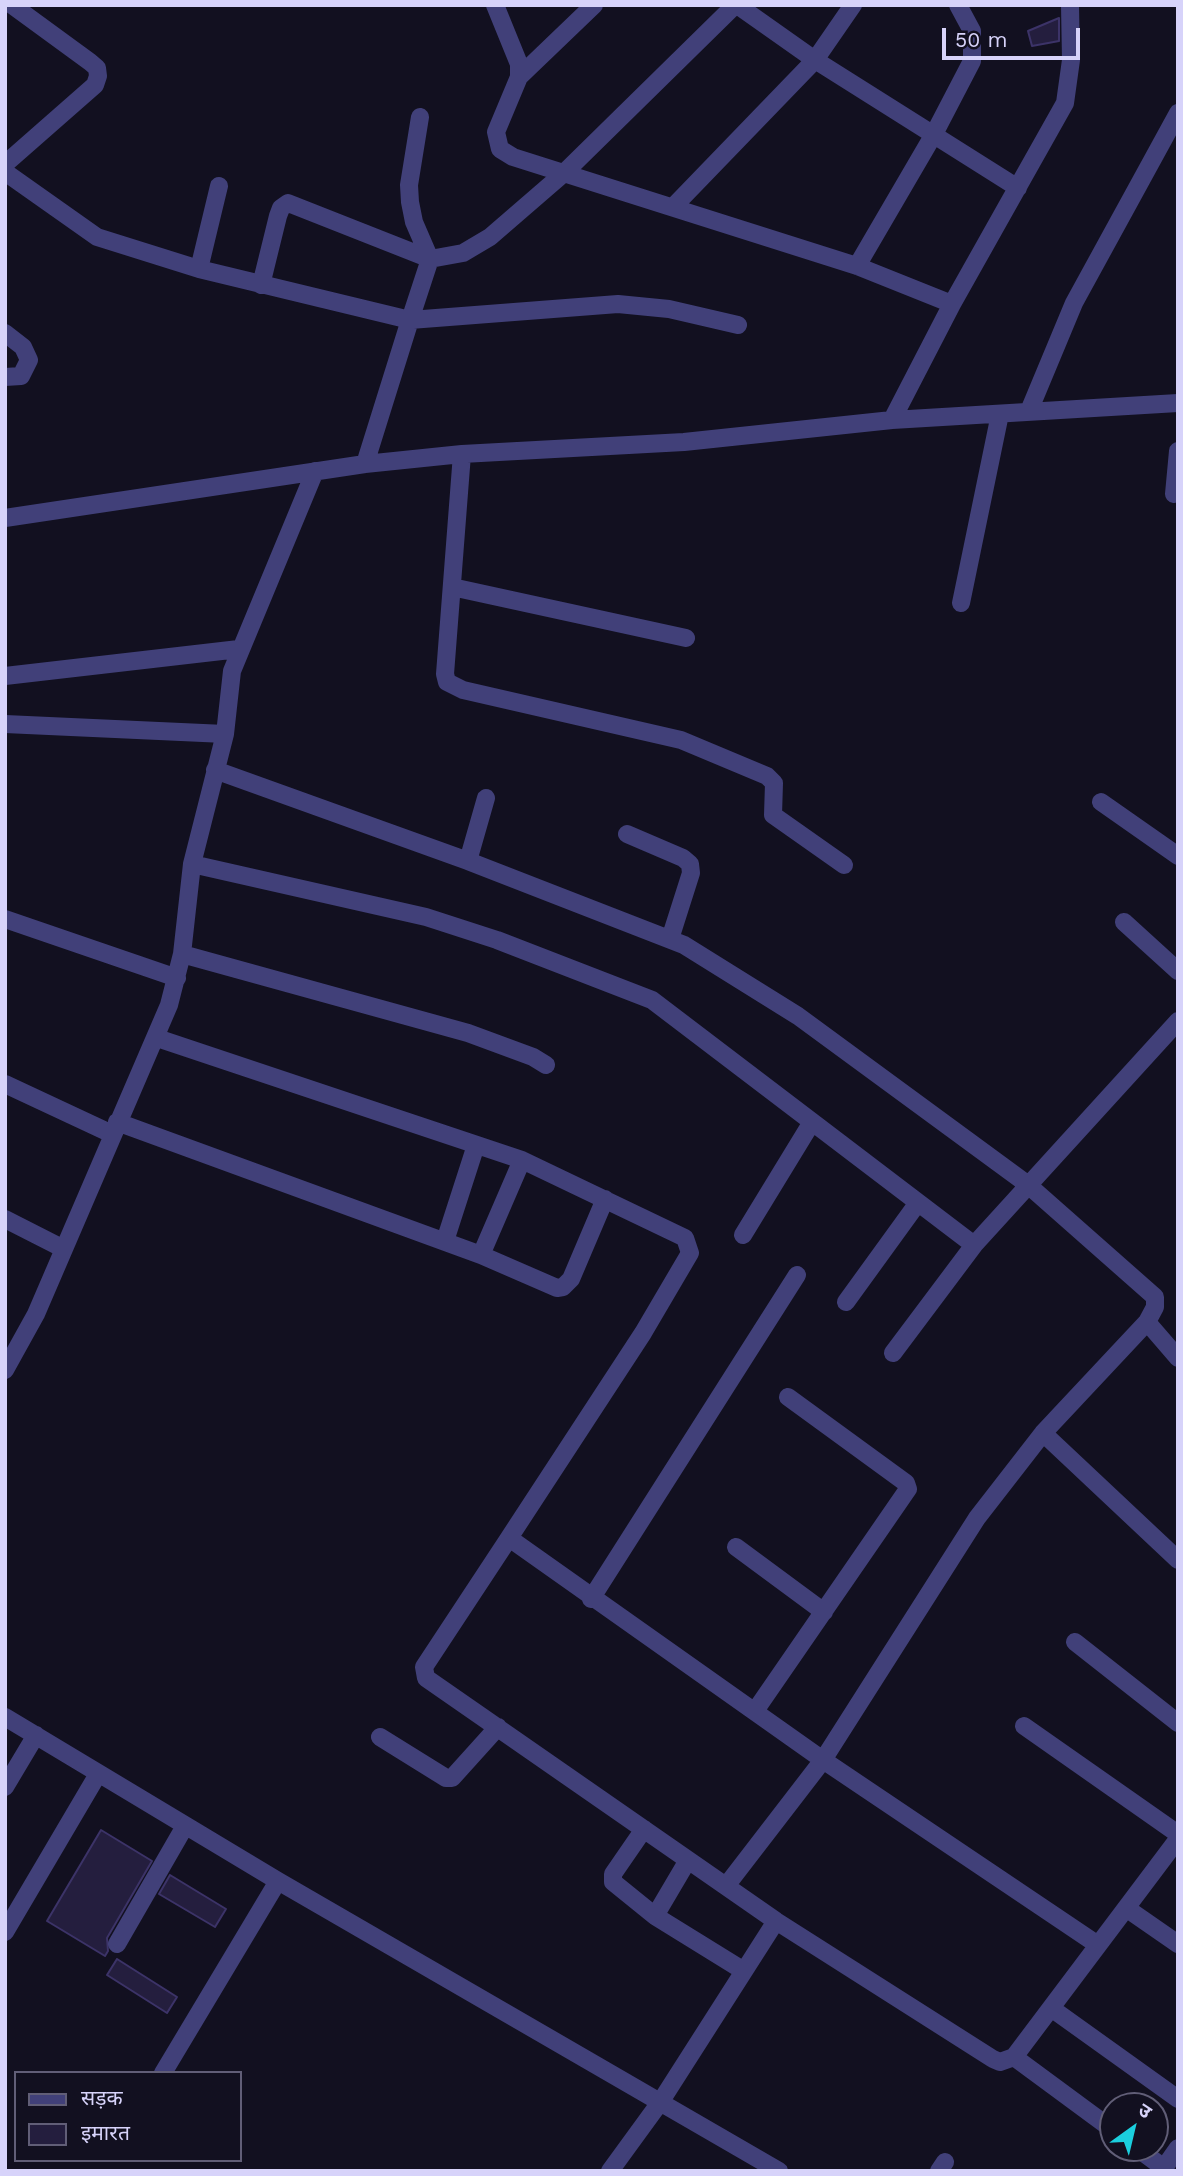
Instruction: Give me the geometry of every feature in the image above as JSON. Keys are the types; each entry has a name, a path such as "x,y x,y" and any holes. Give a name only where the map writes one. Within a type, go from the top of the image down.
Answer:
{"street":[{"path":"5,164 95,85 98,76 97,68 90,62 12,5"},
{"path":"495,5 516,54 519,77"},
{"path":"594,5 519,77 496,140 500,149 513,157 857,266 951,304"},
{"path":"261,285 278,216 281,208 288,203 430,259 463,253 490,237 564,173 736,5 815,60 1018,188"},
{"path":"674,206 815,60 853,5"},
{"path":"857,266 934,134 972,61 972,31 958,5"},
{"path":"892,420 951,304 1065,103 1071,60 1070,5"},
{"path":"1029,411 1074,303 1178,113"},
{"path":"365,464 430,259 414,222 410,202 409,185 420,117"},
{"path":"5,172 97,237 199,269 410,320 618,304 669,309 738,325"},
{"path":"199,269 219,187"},
{"path":"5,333 23,347 29,360 21,376 5,377"},
{"path":"5,518 315,471 462,454 684,442 892,420 1178,403"},
{"path":"961,603 1000,414"},
{"path":"1174,494 1178,451"},
{"path":"462,454 445,674 453,687 681,740 768,776 775,787 773,815 844,865"},
{"path":"5,1370 13,1338 62,1248 157,1038 182,954 192,864 225,734 232,671 315,471"},
{"path":"453,587 685,638"},
{"path":"5,676 239,649"},
{"path":"5,724 225,734"},
{"path":"215,770 468,861 670,939 712,961 798,1016 1027,1184 1151,1291 1157,1301 1147,1322 1043,1433 977,1518 823,1760 726,1886"},
{"path":"468,861 486,799"},
{"path":"1101,802 1178,856"},
{"path":"627,834 683,858 690,864 691,873 670,939"},
{"path":"192,864 426,917 497,940 652,1000 974,1245"},
{"path":"5,919 177,978"},
{"path":"1124,922 1178,971"},
{"path":"182,954 468,1033 533,1057 545,1065"},
{"path":"893,1353 974,1245 1178,1021"},
{"path":"157,1038 522,1160 685,1238 690,1253 643,1333 424,1671 426,1678 776,1921 1000,2063 1014,2057 1178,1836 1024,1726"},
{"path":"5,1084 114,1128 445,1241 557,1288 563,1287 571,1279 605,1199"},
{"path":"743,1235 812,1122"},
{"path":"445,1241 476,1145"},
{"path":"481,1255 522,1160"},
{"path":"846,1302 917,1204"},
{"path":"5,1219 62,1248"},
{"path":"591,1599 797,1275"},
{"path":"1147,1322 1178,1358"},
{"path":"755,1711 908,1486 788,1397"},
{"path":"1043,1433 1178,1560"},
{"path":"509,1538 591,1599 823,1760 1098,1945"},
{"path":"736,1547 824,1612"},
{"path":"1075,1642 1178,1723"},
{"path":"5,1717 278,1881 779,2171"},
{"path":"380,1737 446,1778 452,1778 498,1727"},
{"path":"5,1787 36,1735"},
{"path":"5,1932 97,1774"},
{"path":"117,1944 185,1826"},
{"path":"644,1829 612,1879 655,1916 744,1971"},
{"path":"655,1916 688,1860"},
{"path":"164,2071 278,1881"},
{"path":"1126,1908 1178,1944"},
{"path":"610,2171 661,2101 776,1921"},
{"path":"1051,2008 1178,2099"},
{"path":"1014,2057 1099,2120"},
{"path":"1163,2169 1178,2148"}],"building":[{"path":"1059,18 1059,41 1032,46 1028,31"},
{"path":"101,1830 152,1861 107,1938 108,1951 105,1956 47,1921"},
{"path":"170,1875 226,1909 215,1927 159,1894"},
{"path":"117,1959 177,1997 167,2013 107,1975"}]}
